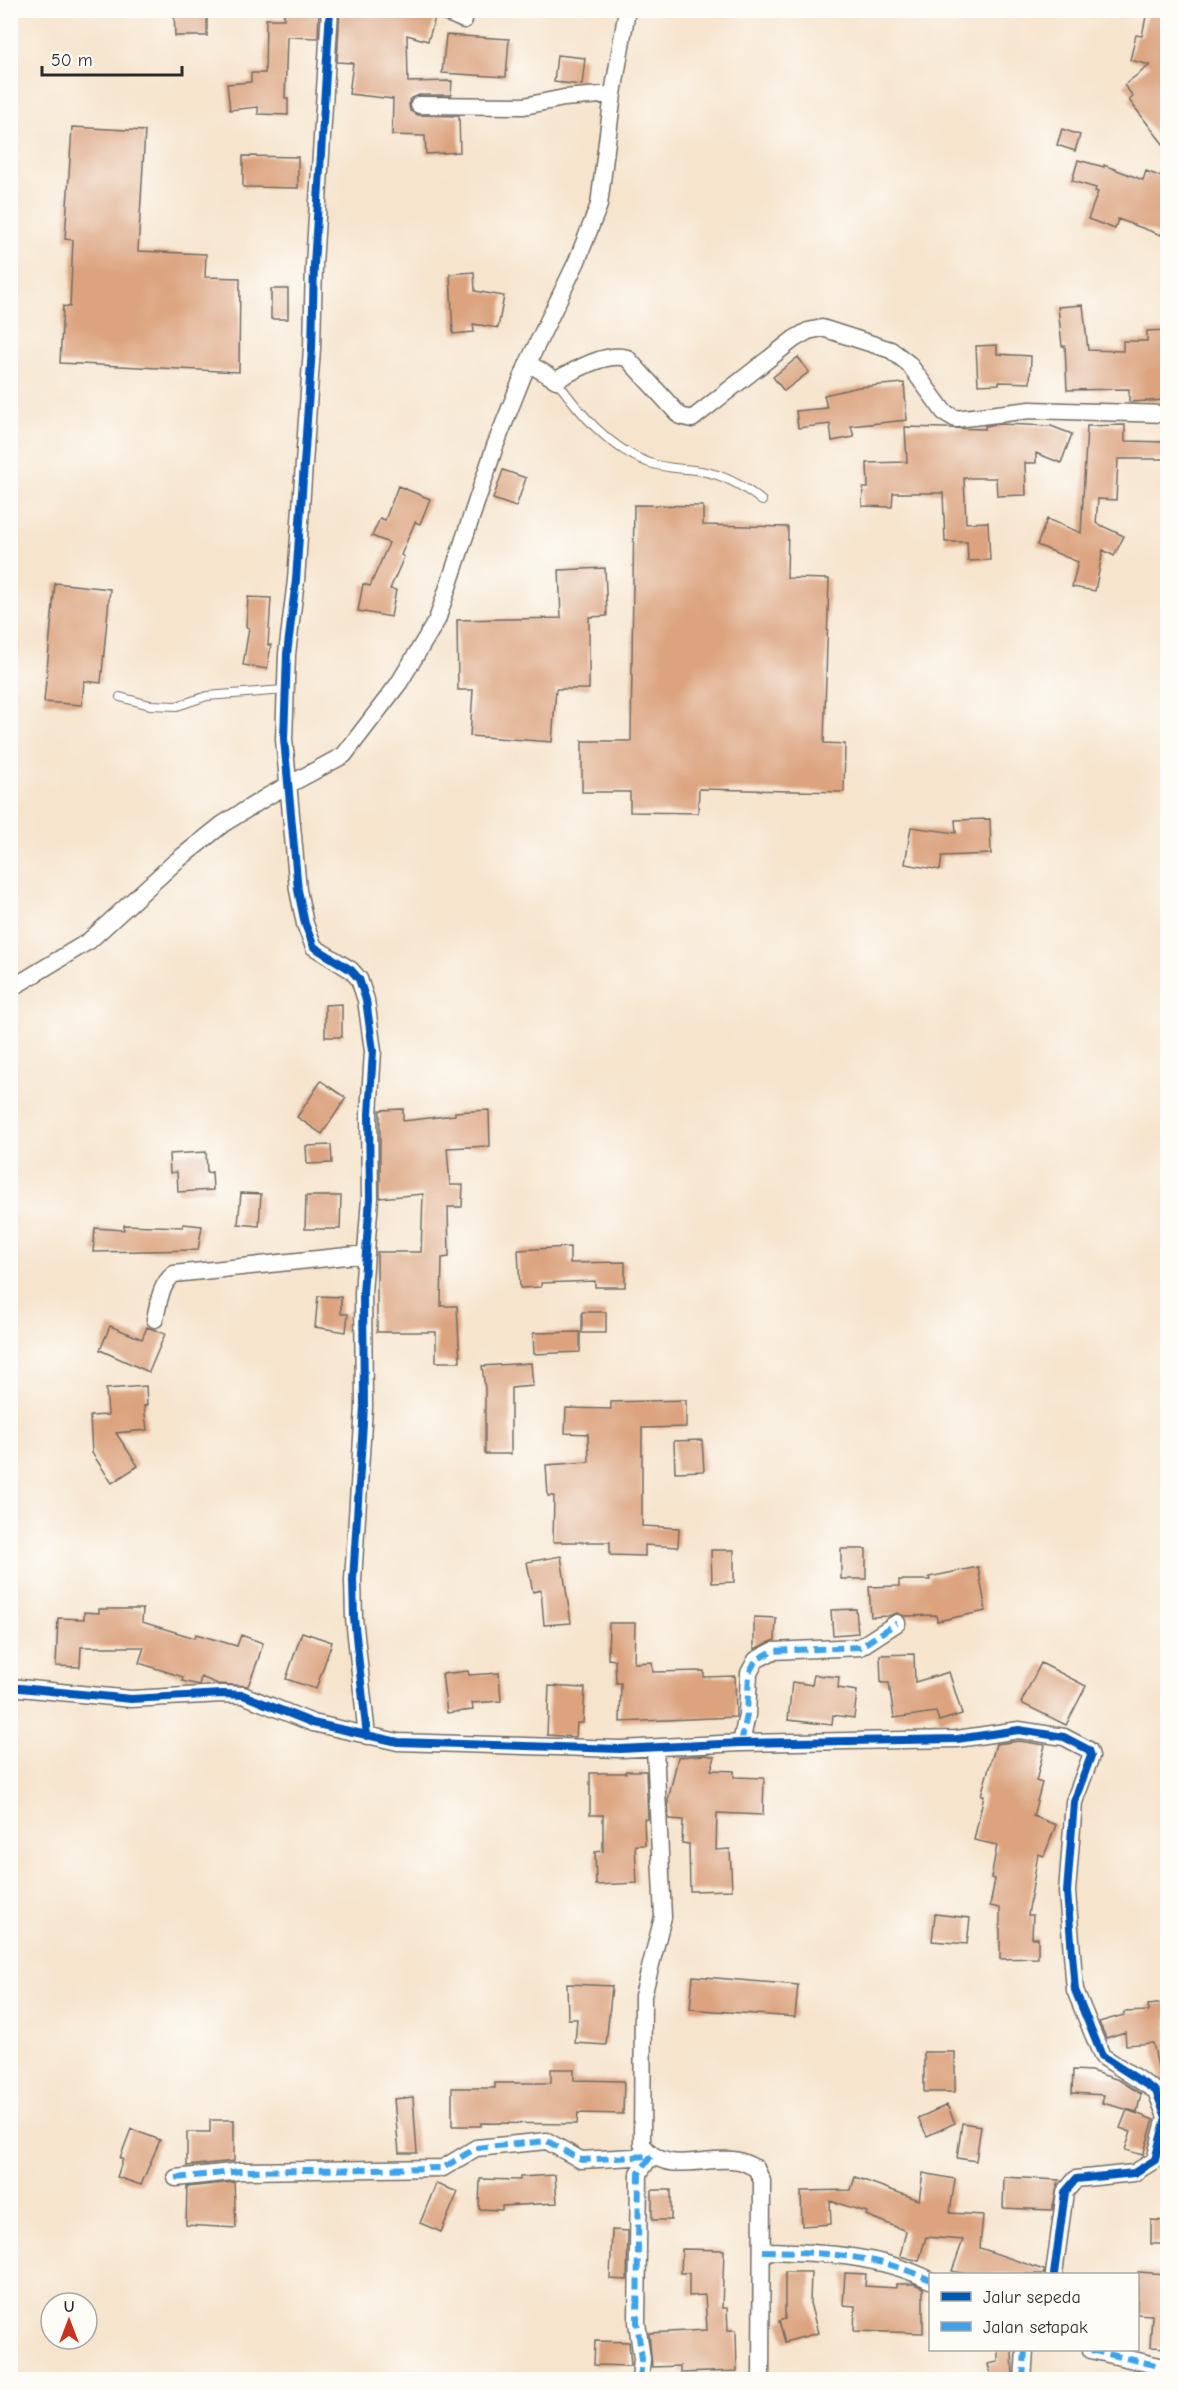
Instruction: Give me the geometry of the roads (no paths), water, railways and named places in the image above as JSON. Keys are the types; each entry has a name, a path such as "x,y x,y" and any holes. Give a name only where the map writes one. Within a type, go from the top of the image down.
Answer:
{"street":[{"path":"330,10 318,188 311,360 296,580 284,690 284,739 298,891 309,936 321,953 343,965 359,979 368,1008 373,1051 369,1114 370,1198 363,1293 364,1407 353,1580 354,1618 367,1736"},
{"path":"441,10 464,20"},
{"path":"10,989 89,941 223,824 287,785 335,760 355,743 399,683 437,620 495,446 528,363 577,261 599,205 607,157 613,94 627,10"},
{"path":"419,105 524,106 564,98 613,94"},
{"path":"528,363 556,380 608,358 617,356 627,358 680,416 692,419 794,339 808,331 822,328 897,353 909,364 944,412 956,419 971,419 1030,410 1167,414"},
{"path":"155,1319 164,1286 174,1274 366,1254"},
{"path":"741,1743 747,1715 749,1673 756,1660 773,1651 860,1647 897,1623"},
{"path":"10,1687 131,1699 243,1695 313,1723 398,1742 655,1748 741,1743 957,1739 1019,1730 1064,1737 1089,1750 1091,1756 1074,1802 1066,1892 1075,1990 1102,2055 1156,2091 1166,2117 1155,2160 1134,2173 1076,2179 1065,2192 1054,2273"},
{"path":"651,2156 642,2144 643,1996 663,1917 655,1748"},
{"path":"176,2178 241,2171 443,2168 476,2148 547,2141 581,2160 651,2156 666,2162 739,2161 756,2168 762,2181 761,2379"},
{"path":"640,2379 642,2359 637,2322 639,2173 651,2156"},
{"path":"763,2251 806,2252 849,2258 909,2271 929,2280"},
{"path":"1023,2379 1025,2351"},
{"path":"1099,2351 1167,2368"}],"lane":[{"path":"556,380 577,409 624,451 648,462 725,478 747,488 762,501"},
{"path":"120,697 150,705 177,706 207,696 284,690"}]}
